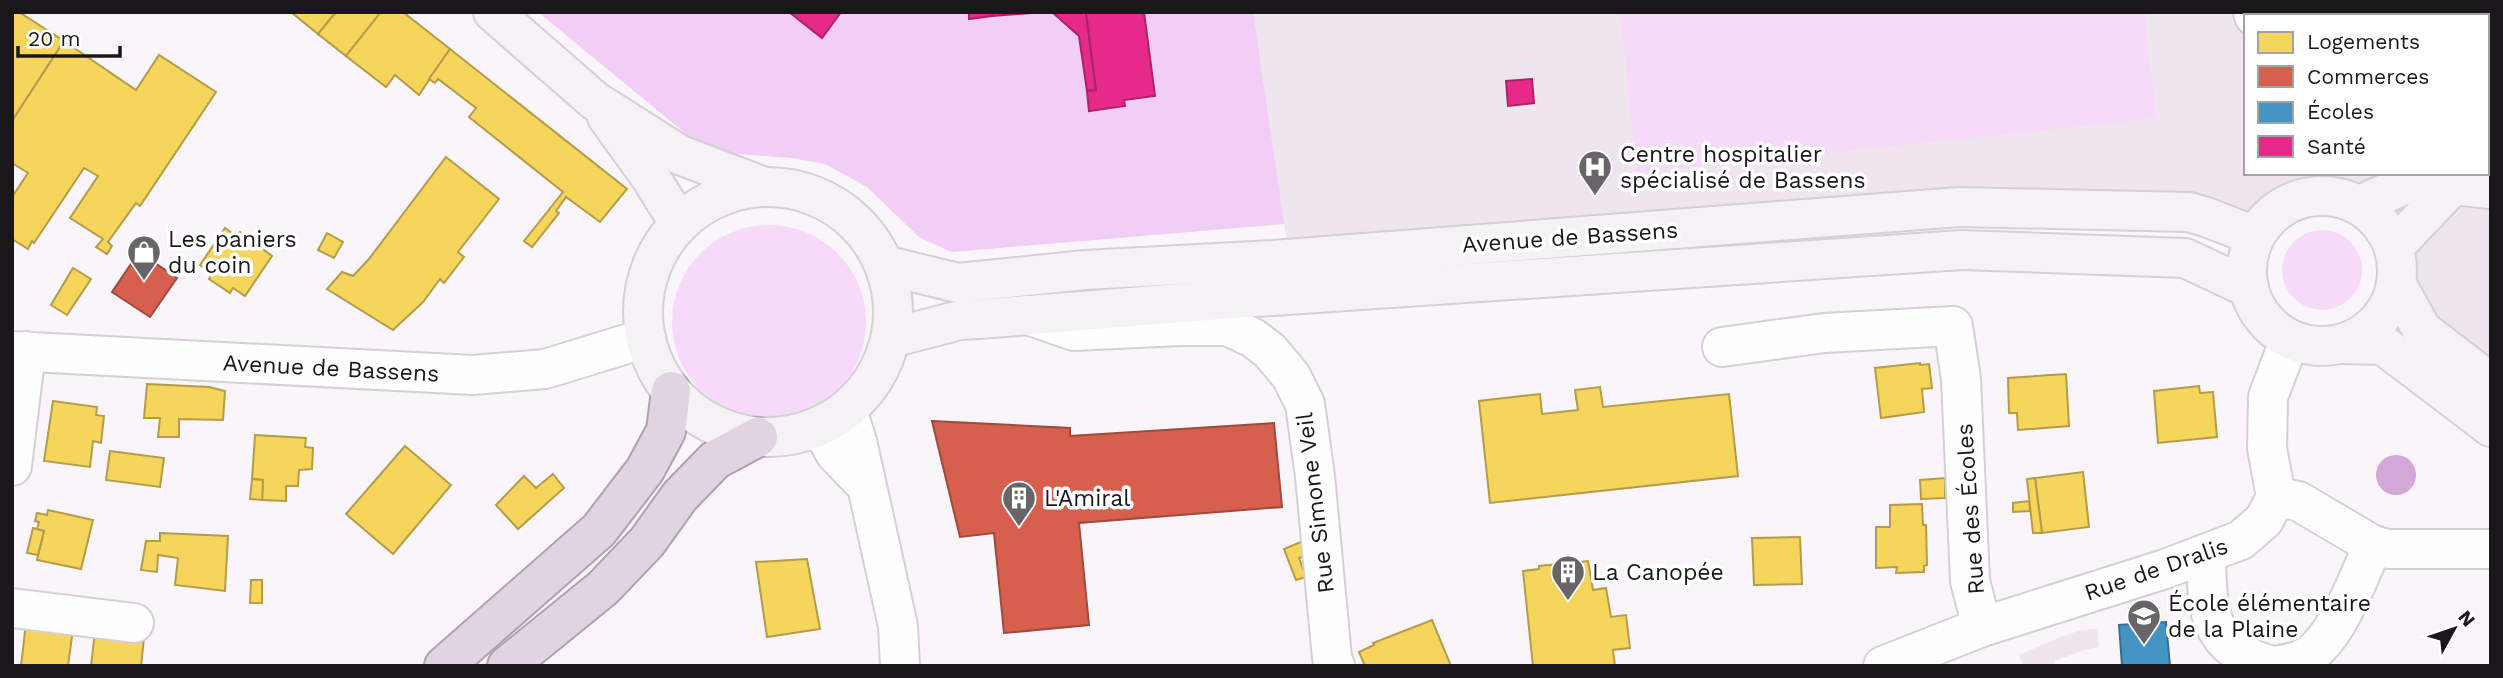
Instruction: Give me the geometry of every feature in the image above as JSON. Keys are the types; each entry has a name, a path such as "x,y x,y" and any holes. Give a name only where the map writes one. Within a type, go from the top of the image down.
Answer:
{"highway":[{"path":"443,666 599,530 645,470 666,431 671,391"},
{"path":"507,666 603,588 647,541 680,496 715,460 758,437"}],"main road":[{"path":"493,12 595,101 680,155 762,186 793,189 822,198 848,215 869,238 884,265 893,301 891,338 878,371 858,400 833,418 790,435 758,437 727,430 706,420 671,391 660,375 646,338 643,307 648,276 660,248 679,223 703,205 731,192 762,186"},
{"path":"595,101 649,175 679,223"},
{"path":"2360,205 2413,181 2491,189"},
{"path":"2394,247 2452,186"},
{"path":"2342,344 2361,336 2378,323 2389,305 2397,285 2398,267 2394,247 2382,224 2360,205 2335,196 2302,198 2282,206 2266,219 2255,236 2247,262 2249,288 2257,309 2272,326 2290,339 2307,345 2383,345 2491,427"},
{"name":"Avenue de Bassens","path":"884,265 958,283 1085,270 1273,260 1959,207 2189,212 2255,236"},
{"name":"Avenue de Bassens","path":"891,338 960,320 1284,295 1962,250 2185,258 2249,288"},
{"path":"2397,285 2422,330 2491,383"}],"street":[{"name":"Rue Simone Veil","path":"1028,315 1074,331 1228,326 1253,338 1270,351 1291,376 1305,404 1335,666"},
{"name":"Rue des Écoles","path":"1722,346 1824,333 1953,326 1961,379 1970,581 1982,627 1883,666"},
{"name":"Avenue de Bassens","path":"19,351 473,376 545,369 646,338"},
{"path":"2290,339 2268,397 2267,449 2276,497 2298,501 2373,545 2388,549 2491,549"},
{"path":"12,466 19,351"},
{"path":"833,418 835,453 865,485 898,626 900,666"},
{"name":"Rue de Dralis","path":"1982,627 2206,554 2241,540 2264,520 2276,497"},
{"path":"2206,554 2209,611 2225,643 2251,660 2275,666 2304,659 2330,635 2354,590 2373,545"},
{"path":"12,608 134,623"}],"shaded area":[{"path":"538,12 1253,12 1284,224 951,252 919,237 867,187 825,164 792,158 708,152"},
{"name":"Centre hospitalier spécialisé de Bassens","path":"651,12 2491,12 2491,383 2422,330 2398,267 2394,247 2382,224 2360,205 2335,196 2317,195 2282,206 2266,220 2255,236 2206,217 1289,251 1284,224 951,252"},
{"path":"1620,12 2144,12 2156,118 1637,173"},
{"path":"769,225 806,232 838,253 859,285 866,322 859,359 838,391 806,412 769,419 732,412 700,391 679,359 672,322 679,285 700,253 732,232"},
{"path":"2322,230 2337,233 2350,242 2359,255 2362,270 2359,285 2350,298 2337,307 2322,310 2307,307 2294,298 2285,285 2282,270 2285,255 2294,242 2307,233"},
{"path":"2396,455 2410,461 2416,475 2410,489 2396,495 2382,489 2376,475 2382,461"},
{"path":"2097,629 2099,647 2055,661 2054,666 2023,666 2019,655 2063,636"}],"building: Logements":[{"path":"12,12 19,12 64,41 12,121"},
{"path":"291,12 336,12 318,34"},
{"path":"336,12 381,12 346,56 318,34"},
{"path":"381,12 403,12 450,49 419,95 395,75 386,87 346,56"},
{"path":"64,41 136,90 159,55 216,92 140,206 136,203 108,242 112,246 107,254 96,247 103,239 70,218 98,176 84,168 28,249 12,239 12,197 28,173 12,163 12,121"},
{"path":"450,49 627,189 600,222 566,197 556,211 559,213 532,247 524,241 563,192 469,117 476,108 438,79 435,83 429,79"},
{"path":"446,157 499,199 458,252 464,257 444,283 440,279 423,302 393,330 327,289 342,272 353,276 369,259"},
{"path":"225,228 236,236 240,232 272,256 245,296 233,288 230,293 209,279 212,274 200,265"},
{"path":"327,233 343,242 334,258 318,250"},
{"path":"73,268 91,279 67,315 51,305"},
{"path":"1929,364 1932,388 1922,389 1924,412 1881,418 1875,368"},
{"path":"2066,374 2069,426 2018,430 2017,413 2009,413 2008,378"},
{"path":"147,384 209,387 225,391 223,420 179,419 179,437 158,437 160,418 144,418"},
{"path":"2199,386 2200,393 2213,392 2217,437 2158,443 2154,391"},
{"path":"1600,387 1603,407 1729,394 1738,476 1490,503 1479,401 1540,394 1542,414 1578,410 1575,390"},
{"path":"53,401 97,407 96,415 104,416 101,443 93,441 90,467 44,461"},
{"path":"255,435 306,438 305,447 313,448 312,469 299,470 298,486 286,486 286,501 262,500 263,480 252,479"},
{"path":"405,446 451,485 393,554 346,514"},
{"path":"110,451 164,458 160,487 106,480"},
{"path":"2083,472 2089,527 2042,533 2035,478"},
{"path":"553,474 564,488 518,529 496,505 524,476 536,488"},
{"path":"1945,478 1945,498 1921,499 1920,480"},
{"path":"2035,478 2042,533 2033,533 2027,479"},
{"path":"252,479 263,480 262,500 250,499"},
{"path":"2029,501 2030,511 2013,512 2013,503"},
{"path":"1922,504 1923,525 1926,525 1927,565 1924,566 1924,572 1896,573 1897,567 1876,568 1876,527 1890,527 1890,505"},
{"path":"48,510 93,520 81,569 37,560 44,531 37,529 39,522 35,521 37,513 47,515"},
{"path":"33,528 44,531 38,555 27,553"},
{"path":"160,533 228,536 225,591 175,585 178,558 158,555 157,572 141,570 146,541 160,541"},
{"path":"1800,537 1802,584 1754,585 1752,538"},
{"path":"1303,541 1309,555 1299,558 1306,577 1296,580 1284,549"},
{"path":"807,559 820,629 767,637 756,562"},
{"name":"La Canopée","path":"1588,561 1593,590 1606,588 1611,617 1626,615 1630,648 1613,650 1615,666 1533,666 1523,571 1539,569 1539,566"},
{"path":"251,580 262,580 262,603 250,603"},
{"path":"1432,620 1451,666 1365,666 1359,652 1374,645 1373,643"},
{"path":"26,623 73,629 68,666 21,666"},
{"path":"95,632 144,638 141,666 91,666"}],"building: Commerces":[{"path":"139,252 177,278 150,317 112,292"},
{"name":"L'Amiral","path":"932,421 1070,428 1070,436 1274,423 1282,507 1079,523 1089,625 1004,633 994,533 960,537"}],"building: Écoles":[{"name":"École élémentaire de la Plaine","path":"2166,622 2170,666 2122,666 2119,625"}],"building: Santé":[{"path":"789,12 841,12 822,38"},
{"path":"969,12 992,12 993,16 969,19"},
{"path":"992,12 1043,12 993,16"},
{"path":"1052,12 1086,12 1096,90 1087,91 1079,36"},
{"path":"1086,12 1144,12 1155,96 1124,100 1125,106 1089,111 1087,91 1096,90"},
{"path":"1532,79 1534,103 1508,106 1506,81"}],"place":[{"name":"Centre hospitalier spécialisé de Bassens","path":"1595,197"},
{"name":"Les paniers du coin","path":"144,282"},
{"name":"L'Amiral","path":"1019,528"},
{"name":"La Canopée","path":"1568,602"},
{"name":"École élémentaire de la Plaine","path":"2144,646"}]}
